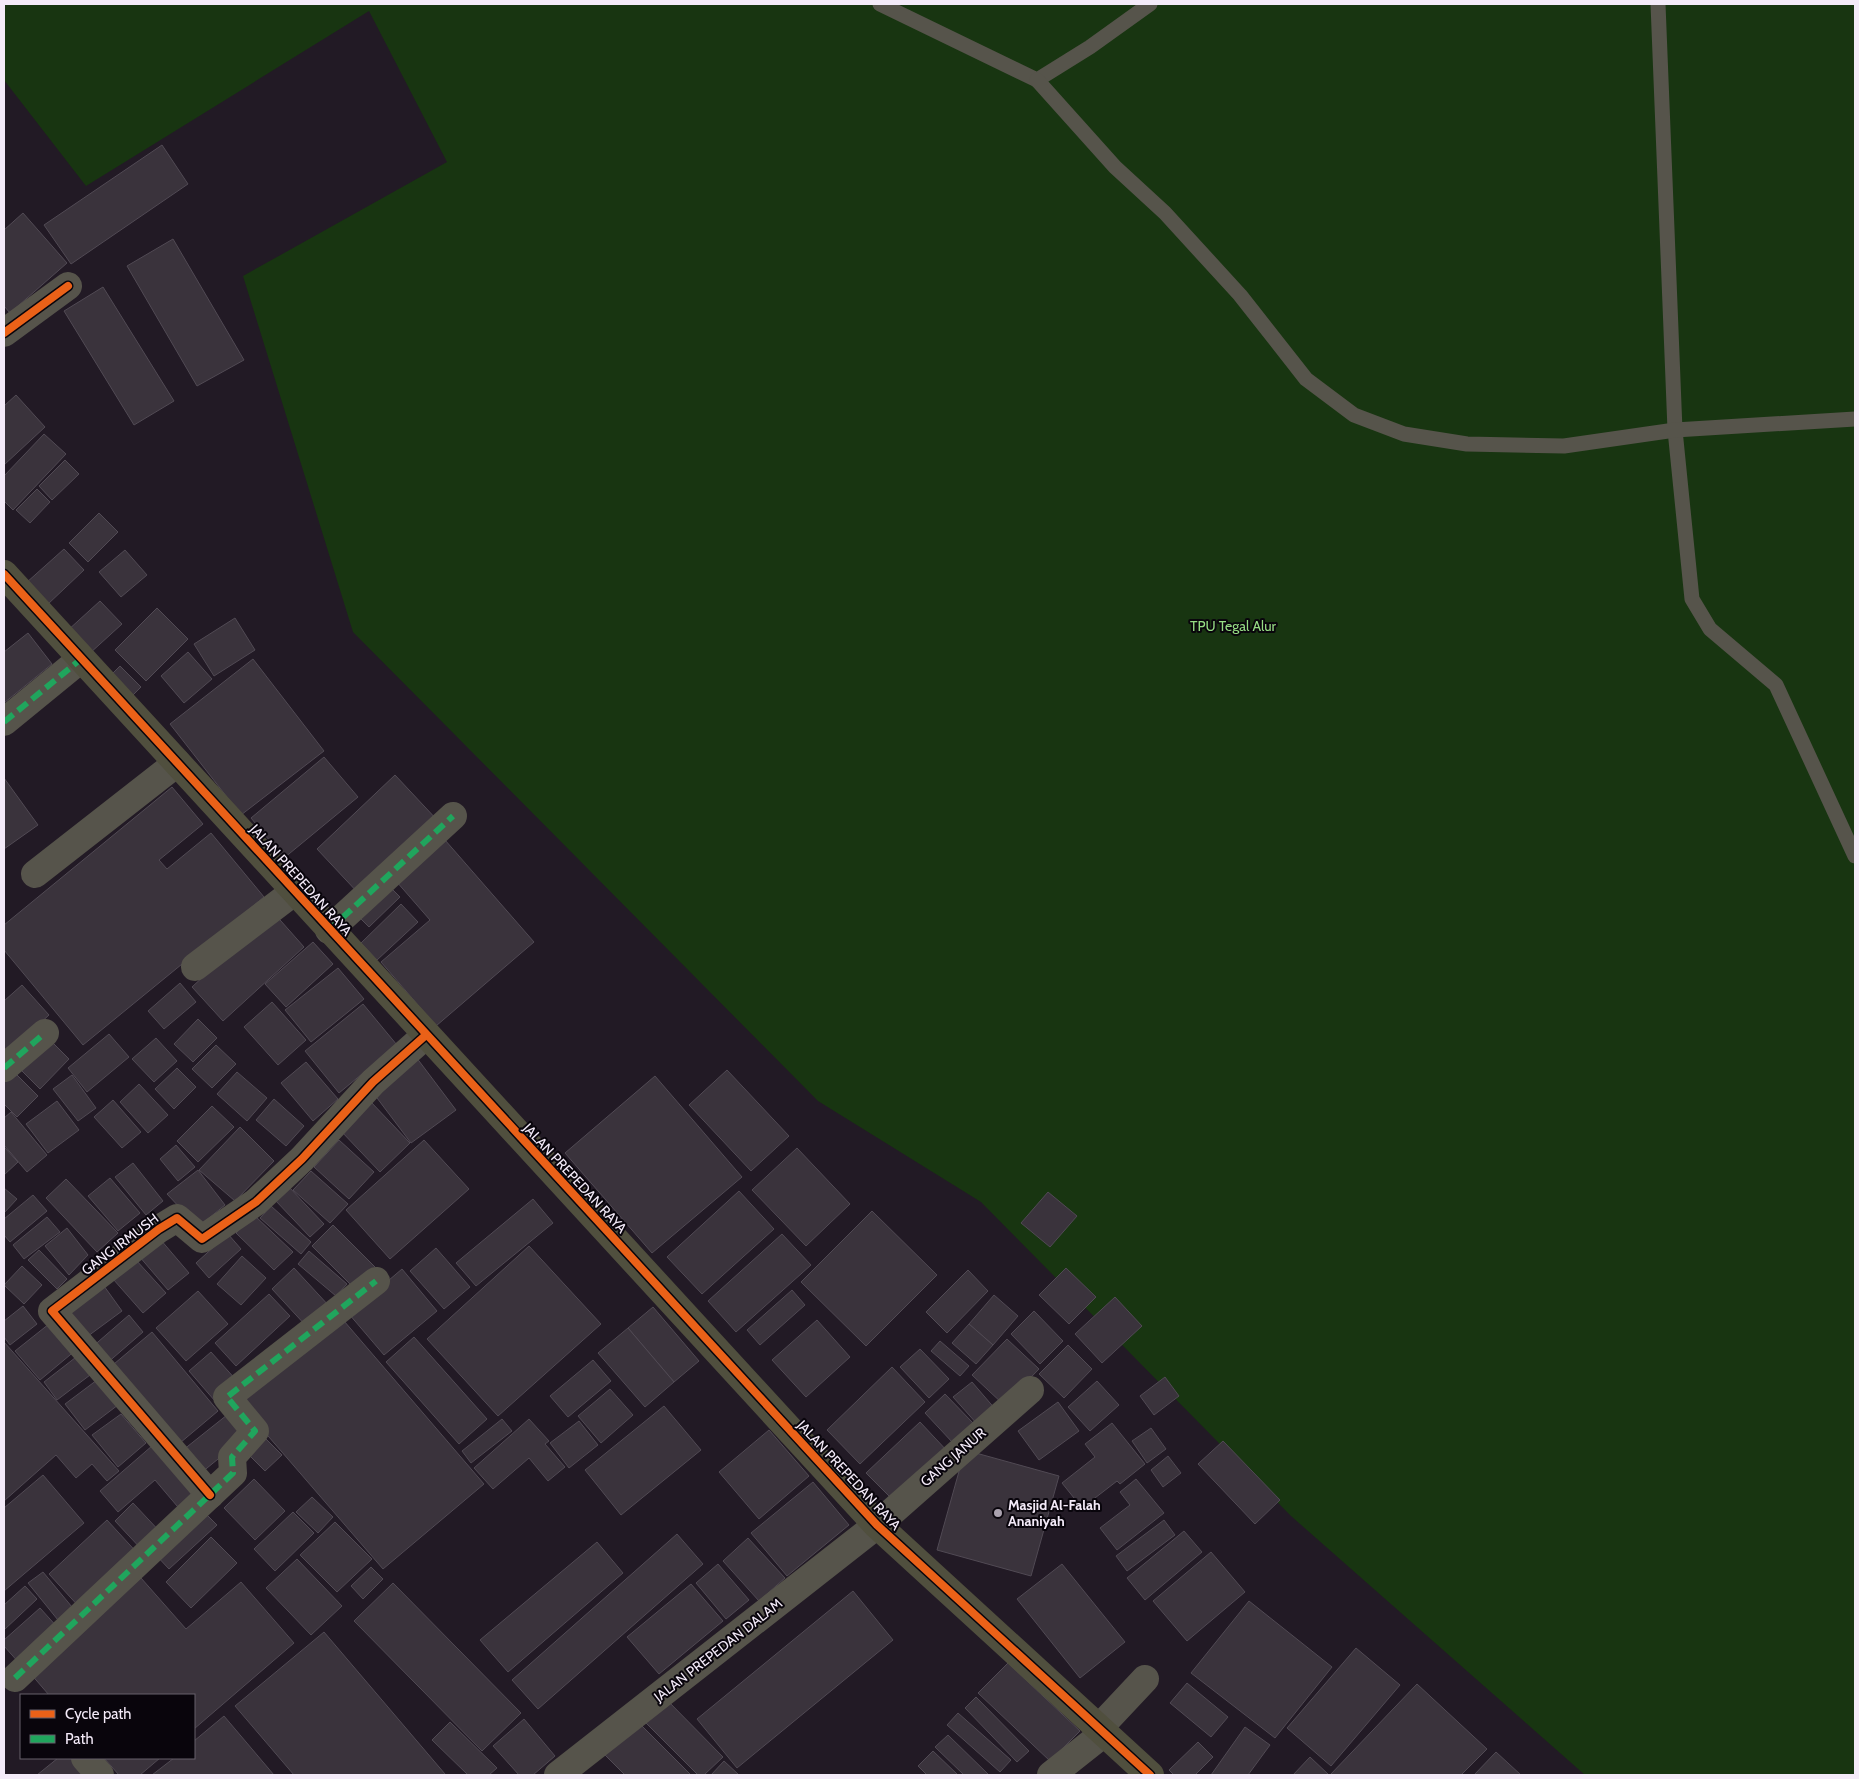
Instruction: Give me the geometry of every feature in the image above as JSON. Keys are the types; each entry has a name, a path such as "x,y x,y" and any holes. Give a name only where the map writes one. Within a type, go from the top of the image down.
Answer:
{"street":[{"path":"4,333 68,286"},
{"name":"JALAN PREPEDAN RAYA","path":"4,574 877,1525 1150,1775"},
{"path":"4,722 82,658"},
{"path":"35,874 177,763"},
{"path":"329,930 454,816"},
{"path":"195,967 295,891"},
{"path":"4,1068 46,1033"},
{"name":"GANG IRMUSH","path":"210,1495 52,1311 159,1229 178,1218 202,1239 256,1202 302,1159 373,1082 426,1035"},
{"path":"16,1680 233,1473 232,1457 255,1431 227,1397 376,1281"},
{"name":"GANG JANUR","path":"877,1525 1030,1390"},
{"name":"JALAN PREPEDAN DALAM","path":"558,1775 877,1525"},
{"path":"1051,1775 1102,1731 1145,1679"},
{"path":"86,1759 100,1775"}],"lane":[{"path":"880,4 1037,80 1115,167 1165,213 1240,295 1306,379 1354,416 1404,434 1466,444 1564,446 1675,430 1855,420"},
{"path":"1037,80 1090,47 1150,4"},
{"path":"1658,4 1675,430 1692,599 1710,629 1776,685 1855,856"}],"green space":[{"name":"TPU Tegal Alur","path":"4,4 1855,4 1855,1775 1585,1775 1291,1516 981,1202 818,1101 353,632 243,276 447,162 369,11 86,186 4,80"}],"building":[{"path":"162,145 188,184 71,264 44,225"},
{"path":"23,213 67,263 10,313 4,306 4,230"},
{"path":"173,239 244,360 197,386 127,266"},
{"path":"103,287 174,401 134,425 64,311"},
{"path":"16,395 45,427 4,465 4,406"},
{"path":"44,434 66,454 13,510 4,501 4,476"},
{"path":"65,460 79,474 52,500 39,486"},
{"path":"37,489 50,502 30,523 16,510"},
{"path":"99,513 118,532 88,562 69,543"},
{"path":"64,549 84,570 47,605 26,583"},
{"path":"125,550 147,575 121,597 99,572"},
{"path":"100,601 122,624 89,654 67,631"},
{"path":"157,608 188,639 146,681 115,650"},
{"path":"235,618 255,650 214,676 194,644"},
{"path":"28,633 52,664 4,703 4,652"},
{"path":"188,652 212,679 184,703 161,676"},
{"path":"253,659 324,751 241,815 170,724"},
{"path":"120,666 141,687 129,699 108,678"},
{"path":"324,757 358,797 284,858 251,818"},
{"path":"395,775 439,822 360,895 317,849"},
{"path":"4,778 38,825 4,849"},
{"path":"172,787 203,824 159,860 167,869 211,833 264,897 83,1045 4,950 4,925"},
{"path":"445,840 534,942 436,1026 381,962 430,920 396,881"},
{"path":"385,882 400,897 369,927 354,912"},
{"path":"401,904 418,922 377,960 361,943"},
{"path":"273,912 304,947 223,1021 192,987"},
{"path":"313,942 333,964 286,1007 265,984"},
{"path":"338,968 364,999 311,1042 285,1010"},
{"path":"180,983 196,1002 164,1029 148,1011"},
{"path":"22,985 49,1015 4,1056 4,1001"},
{"path":"272,1002 306,1040 278,1065 244,1027"},
{"path":"363,1004 397,1045 339,1093 305,1051"},
{"path":"198,1019 217,1038 193,1062 174,1044"},
{"path":"109,1034 129,1057 87,1092 68,1068"},
{"path":"46,1036 69,1059 40,1089 17,1066"},
{"path":"156,1038 177,1061 154,1082 132,1059"},
{"path":"216,1045 236,1064 212,1088 192,1069"},
{"path":"416,1057 456,1110 411,1143 371,1090"},
{"path":"306,1062 338,1099 313,1121 281,1083"},
{"path":"8,1066 38,1096 17,1117 4,1104 4,1071"},
{"path":"177,1068 196,1087 174,1109 155,1089"},
{"path":"727,1070 789,1136 751,1171 689,1105"},
{"path":"237,1072 267,1098 247,1121 217,1094"},
{"path":"72,1075 96,1108 78,1121 53,1089"},
{"path":"655,1076 742,1177 652,1253 565,1153"},
{"path":"139,1084 168,1115 148,1133 120,1102"},
{"path":"274,1099 304,1126 286,1146 256,1120"},
{"path":"113,1100 141,1132 122,1148 94,1117"},
{"path":"57,1101 79,1130 48,1153 26,1124"},
{"path":"370,1101 410,1143 380,1172 340,1130"},
{"path":"212,1106 234,1127 198,1162 177,1141"},
{"path":"11,1112 47,1155 27,1172 4,1145 4,1118"},
{"path":"240,1127 274,1161 235,1201 199,1170"},
{"path":"339,1140 374,1172 349,1199 314,1167"},
{"path":"424,1140 469,1189 390,1259 346,1210"},
{"path":"176,1145 195,1167 178,1181 160,1159"},
{"path":"4,1147 18,1162 4,1175"},
{"path":"797,1148 850,1204 806,1246 752,1190"},
{"path":"133,1163 163,1201 146,1215 115,1177"},
{"path":"198,1170 225,1205 198,1227 167,1194"},
{"path":"311,1171 348,1204 330,1223 293,1190"},
{"path":"110,1178 140,1213 118,1231 88,1196"},
{"path":"66,1179 118,1233 97,1252 46,1198"},
{"path":"289,1187 324,1224 310,1237 275,1200"},
{"path":"4,1188 17,1199 4,1213"},
{"path":"739,1191 774,1229 702,1294 667,1257"},
{"path":"1048,1192 1077,1216 1050,1247 1021,1223"},
{"path":"33,1195 47,1211 10,1242 4,1235 4,1219"},
{"path":"533,1199 553,1223 476,1286 456,1263"},
{"path":"271,1206 311,1242 301,1254 260,1218"},
{"path":"872,1211 937,1275 866,1346 801,1282"},
{"path":"254,1215 293,1252 274,1270 236,1233"},
{"path":"47,1217 60,1232 24,1259 13,1245"},
{"path":"333,1225 376,1268 355,1289 312,1246"},
{"path":"67,1228 88,1255 69,1275 45,1246"},
{"path":"228,1234 241,1249 209,1278 196,1263"},
{"path":"782,1234 811,1265 736,1332 708,1301"},
{"path":"160,1239 189,1273 168,1290 139,1256"},
{"path":"529,1246 601,1324 498,1416 427,1339"},
{"path":"436,1248 470,1287 444,1309 410,1271"},
{"path":"39,1250 67,1279 57,1289 28,1260"},
{"path":"309,1251 347,1284 336,1296 298,1264"},
{"path":"242,1256 266,1278 241,1305 217,1284"},
{"path":"136,1260 166,1293 143,1313 113,1279"},
{"path":"22,1266 42,1285 24,1304 4,1285"},
{"path":"294,1268 330,1307 308,1328 272,1289"},
{"path":"1066,1268 1096,1297 1069,1324 1039,1295"},
{"path":"402,1269 437,1311 384,1355 349,1314"},
{"path":"968,1270 988,1291 947,1333 926,1312"},
{"path":"104,1286 122,1311 84,1339 65,1314"},
{"path":"792,1290 805,1305 760,1345 747,1330"},
{"path":"198,1291 228,1324 186,1361 156,1328"},
{"path":"269,1294 290,1316 236,1366 215,1343"},
{"path":"994,1295 1018,1316 993,1345 969,1324"},
{"path":"1115,1297 1142,1326 1102,1363 1075,1334"},
{"path":"23,1306 37,1324 10,1345 4,1337 4,1321"},
{"path":"653,1307 699,1361 674,1382 628,1328"},
{"path":"1034,1311 1063,1341 1040,1364 1011,1334"},
{"path":"338,1314 484,1484 383,1569 237,1400"},
{"path":"129,1315 143,1332 106,1364 91,1348"},
{"path":"54,1320 76,1350 40,1380 15,1351"},
{"path":"817,1320 850,1357 806,1397 772,1360"},
{"path":"969,1324 993,1345 976,1364 952,1343"},
{"path":"628,1328 674,1382 645,1407 598,1353"},
{"path":"152,1332 218,1411 174,1448 108,1369"},
{"path":"414,1337 487,1419 459,1444 386,1362"},
{"path":"1007,1339 1039,1369 1004,1405 972,1375"},
{"path":"940,1341 969,1366 960,1376 931,1351"},
{"path":"4,1342 119,1471 107,1481 92,1464 76,1478 56,1455 4,1501"},
{"path":"1068,1345 1092,1369 1064,1398 1039,1374"},
{"path":"920,1349 949,1379 929,1398 900,1367"},
{"path":"211,1352 237,1381 215,1401 189,1371"},
{"path":"80,1354 94,1372 57,1400 44,1382"},
{"path":"593,1360 611,1381 568,1417 550,1396"},
{"path":"892,1367 925,1402 860,1464 827,1430"},
{"path":"1165,1377 1179,1396 1154,1415 1140,1396"},
{"path":"97,1380 118,1405 85,1430 65,1404"},
{"path":"1097,1381 1119,1405 1090,1431 1068,1407"},
{"path":"972,1382 996,1410 978,1425 953,1397"},
{"path":"610,1389 633,1415 601,1443 578,1416"},
{"path":"945,1394 973,1423 953,1443 925,1413"},
{"path":"1058,1402 1079,1431 1039,1460 1018,1431"},
{"path":"664,1406 701,1450 621,1515 585,1470"},
{"path":"121,1414 146,1443 118,1467 92,1435"},
{"path":"227,1415 245,1437 196,1477 178,1454"},
{"path":"502,1419 512,1431 471,1463 462,1451"},
{"path":"529,1419 549,1441 545,1444 565,1467 548,1481 529,1458 493,1489 474,1468"},
{"path":"579,1421 598,1445 569,1468 550,1443"},
{"path":"920,1422 949,1453 896,1503 866,1473"},
{"path":"1112,1423 1145,1464 1120,1484 1117,1481 1082,1508 1062,1483 1095,1457 1085,1444"},
{"path":"1151,1428 1166,1449 1147,1463 1132,1441"},
{"path":"769,1430 809,1476 759,1519 719,1472"},
{"path":"262,1435 282,1455 265,1471 245,1451"},
{"path":"160,1439 205,1493 183,1513 155,1480 118,1512 100,1491"},
{"path":"1223,1441 1280,1500 1255,1524 1198,1464"},
{"name":"Masjid Al-Falah Ananiyah","path":"965,1450 1059,1476 1031,1576 937,1550"},
{"path":"1168,1456 1181,1473 1163,1487 1151,1470"},
{"path":"43,1475 84,1523 4,1591 4,1508"},
{"path":"254,1479 285,1511 255,1540 224,1508"},
{"path":"1136,1479 1164,1513 1117,1550 1100,1528 1130,1505 1120,1492"},
{"path":"813,1482 849,1525 787,1576 751,1533"},
{"path":"312,1497 333,1517 318,1533 296,1512"},
{"path":"133,1503 163,1535 144,1552 115,1521"},
{"path":"201,1509 217,1525 169,1569 154,1553"},
{"path":"293,1512 314,1533 275,1571 254,1549"},
{"path":"107,1520 140,1556 82,1610 49,1574"},
{"path":"1164,1520 1175,1535 1127,1571 1116,1556"},
{"path":"335,1522 372,1559 337,1592 300,1555"},
{"path":"1184,1531 1202,1552 1145,1600 1127,1578"},
{"path":"677,1534 703,1564 538,1709 512,1680"},
{"path":"211,1537 237,1563 191,1608 166,1582"},
{"path":"748,1538 785,1578 759,1601 723,1561"},
{"path":"597,1542 623,1573 508,1672 480,1640"},
{"path":"1211,1552 1245,1592 1187,1641 1153,1601"},
{"path":"297,1559 342,1606 311,1635 266,1588"},
{"path":"718,1564 749,1600 726,1619 696,1583"},
{"path":"1062,1564 1125,1642 1080,1678 1017,1599"},
{"path":"371,1567 383,1579 363,1599 351,1586"},
{"path":"43,1572 77,1613 62,1625 28,1583"},
{"path":"141,1578 186,1629 241,1582 294,1643 195,1728 195,1694 48,1694 30,1673"},
{"path":"393,1583 521,1713 482,1751 354,1621"},
{"path":"691,1584 723,1621 659,1674 627,1637"},
{"path":"25,1586 37,1599 4,1630 4,1605"},
{"path":"853,1591 893,1640 737,1768 697,1719"},
{"path":"1249,1601 1332,1667 1275,1738 1191,1673"},
{"path":"40,1608 59,1629 20,1664 4,1646 4,1640"},
{"path":"324,1632 444,1775 294,1775 235,1706"},
{"path":"1356,1648 1400,1685 1331,1766 1287,1728"},
{"path":"1008,1663 1080,1731 1050,1761 978,1693"},
{"path":"1187,1683 1228,1717 1211,1737 1170,1703"},
{"path":"1417,1684 1487,1749 1461,1775 1330,1775"},
{"path":"664,1697 723,1757 704,1775 698,1775 642,1719"},
{"path":"976,1697 1029,1751 1017,1762 965,1708"},
{"path":"958,1713 1011,1760 1000,1772 947,1725"},
{"path":"224,1716 274,1775 152,1775 173,1759 195,1759 195,1740"},
{"path":"524,1719 555,1756 533,1775 519,1775 493,1746"},
{"path":"450,1722 497,1768 489,1775 468,1775 432,1740"},
{"path":"638,1722 691,1775 625,1775 604,1754"},
{"path":"1245,1727 1270,1745 1248,1775 1211,1775"},
{"path":"948,1735 989,1775 964,1775 935,1747"},
{"path":"1198,1742 1213,1757 1195,1775 1174,1775 1169,1770"},
{"path":"933,1751 958,1775 927,1775 918,1766"},
{"path":"1496,1752 1521,1775 1474,1775"},
{"path":"1310,1757 1329,1775 1293,1775"},
{"path":"57,1759 73,1759 86,1775 37,1775"},
{"path":"105,1759 159,1759 140,1775 119,1775"},
{"path":"724,1761 739,1775 711,1775"}],"marked path":[{"path":"4,722 81,659"},
{"path":"329,930 453,816"},
{"path":"4,1068 45,1033"},
{"path":"15,1678 233,1473 232,1457 255,1431 227,1397 376,1281"}],"cycle path":[{"path":"4,333 68,286"},
{"path":"4,574 877,1525 1150,1775"},
{"path":"210,1495 52,1311 159,1229 177,1218 202,1239 256,1202 302,1159 373,1082 426,1035"}],"place":[{"name":"Masjid Al-Falah Ananiyah","path":"998,1513"}]}
